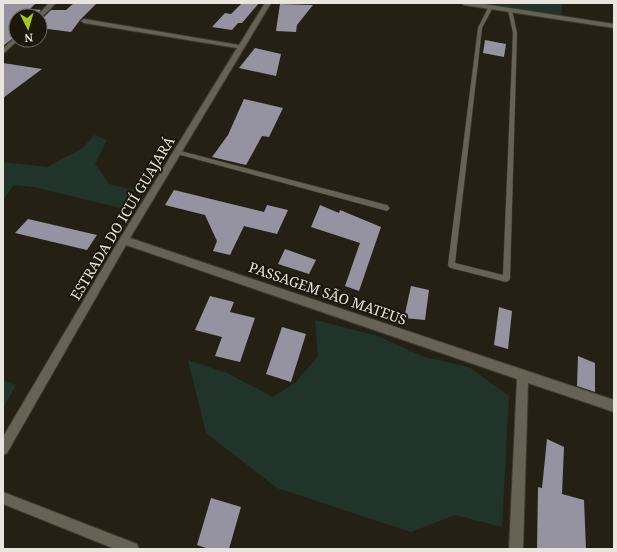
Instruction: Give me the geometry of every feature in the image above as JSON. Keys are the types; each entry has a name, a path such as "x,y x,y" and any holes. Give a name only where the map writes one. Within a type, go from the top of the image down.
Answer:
{"street":[{"name":"ESTRADA DO ICUÍ GUAJARÁ","path":"3,449 124,240 268,3"},
{"path":"464,3 614,26"},
{"path":"84,21 241,47"},
{"name":"PASSAGEM SÃO MATEUS","path":"124,240 614,406"},
{"path":"516,549 523,374"},
{"path":"3,498 132,549"}],"lane":[{"path":"491,7 480,28 451,265 506,279 515,33 510,10"},
{"path":"177,152 387,208"}],"green space":[{"path":"489,3 562,3 562,15 489,5"},
{"path":"94,135 107,140 95,164 109,184 134,190 124,209 34,187 14,185 3,200 3,162 47,167 83,148"},
{"path":"315,320 378,336 424,357 469,367 509,396 502,527 455,515 411,532 277,488 206,433 188,360 227,373 273,397 296,382 318,356"},
{"path":"3,380 16,385 3,408"}],"building":[{"path":"3,3 36,3 31,8 8,8 8,42 3,46"},
{"path":"74,3 97,3 80,20 71,32 48,29 48,13 51,10 66,10"},
{"path":"242,3 259,3 242,23 238,23 232,30 212,27 225,13 231,14"},
{"path":"280,4 313,5 297,25 296,32 276,31"},
{"path":"485,40 506,44 504,57 483,53"},
{"path":"255,48 281,54 276,76 239,68"},
{"path":"3,63 42,69 3,98"},
{"path":"244,99 283,108 269,137 262,136 246,165 212,157 228,135"},
{"path":"174,190 264,212 267,205 288,210 277,234 244,226 230,255 213,251 217,241 205,215 165,205"},
{"path":"320,205 339,213 340,210 381,227 359,291 345,286 360,243 311,227"},
{"path":"28,219 97,235 87,250 15,233"},
{"path":"285,249 316,260 309,274 278,264"},
{"path":"411,286 429,290 425,320 404,318"},
{"path":"210,296 234,302 230,312 255,318 240,362 215,356 222,337 195,330"},
{"path":"499,307 512,311 508,349 494,345"},
{"path":"282,327 306,334 291,382 266,374"},
{"path":"578,356 595,363 595,392 577,386"},
{"path":"547,439 564,447 562,494 584,500 586,549 537,549 538,487 542,488"},
{"path":"211,498 241,507 229,549 209,549 197,545"}]}
